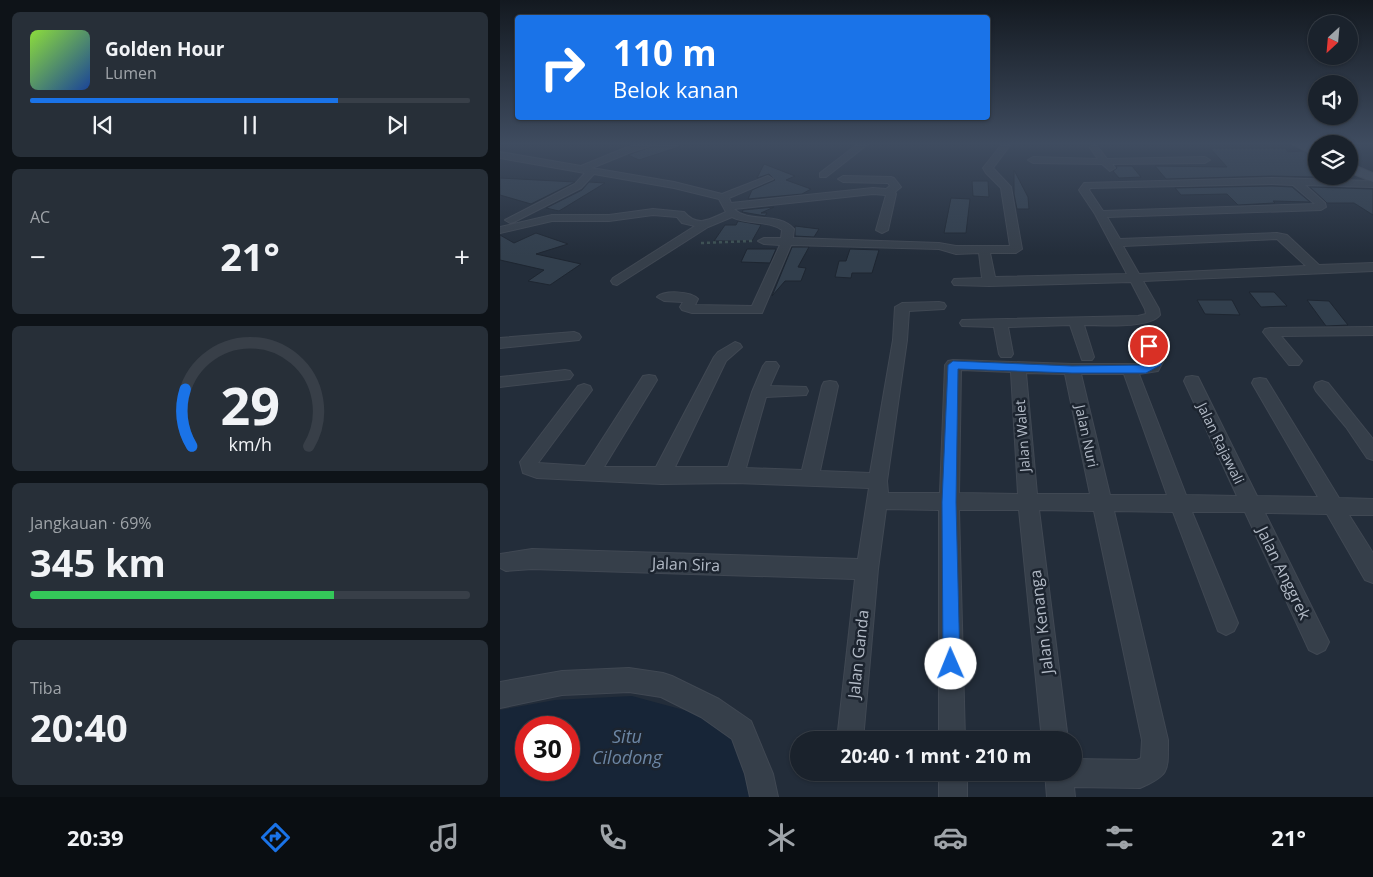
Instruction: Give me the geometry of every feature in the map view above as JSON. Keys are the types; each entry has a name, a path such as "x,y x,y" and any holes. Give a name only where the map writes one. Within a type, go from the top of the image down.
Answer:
{"street":[{"path":"500,225 578,186 582,181"},
{"path":"654,181 665,183 728,206 747,219 772,222 788,229 788,240 757,310 692,309 687,307 691,299 689,298 664,297"},
{"path":"617,281 704,225 759,181"},
{"path":"728,206 888,192 896,187 892,181"},
{"path":"764,241 788,240 939,246 956,250 1015,250 1006,187 1000,181"},
{"path":"967,323 1149,318 1152,315 1152,309 1117,242 1084,190 1084,187 1087,185 1118,183 1209,181"},
{"path":"1100,214 1322,206 1295,181"},
{"path":"1300,181 1373,184"},
{"path":"882,230 891,194 888,192"},
{"path":"507,210 542,219"},
{"path":"500,230 542,219 609,218 653,212 680,214 686,221 704,225"},
{"path":"1117,242 1280,236 1316,269"},
{"path":"984,250 989,282"},
{"path":"958,282 1136,278 1373,267"},
{"path":"939,306 902,307 900,340 878,489 883,501 1179,503 1373,507"},
{"path":"1075,320 1087,358"},
{"path":"1000,323 1006,354"},
{"path":"1294,361 1270,332 1373,331"},
{"path":"952,731 949,502 953,365 1018,368 1146,369 1155,365 1156,360 1142,332"},
{"path":"500,343 574,337"},
{"path":"661,476 719,361 723,355 735,347"},
{"name":"Jalan Walet","path":"1018,368 1028,503"},
{"name":"Jalan Nuri","path":"1072,369 1155,740 1154,766 1140,774 1082,779"},
{"path":"1130,370 1226,624"},
{"path":"500,382 565,376"},
{"path":"735,475 760,392 778,378"},
{"path":"778,378 800,392"},
{"path":"760,392 778,378"},
{"path":"590,474 649,380"},
{"name":"Jalan Rajawali","path":"1192,381 1250,504"},
{"path":"1260,383 1373,573"},
{"path":"809,478 830,386"},
{"path":"1322,387 1352,422 1373,453"},
{"path":"584,390 529,462 529,468 538,471 590,474 661,476 735,475 809,478 878,489"},
{"name":"Jalan Ganda","path":"851,731 867,569 878,489"},
{"name":"Jalan Kenanga","path":"1028,503 1054,731"},
{"name":"Jalan Anggrek","path":"1250,504 1317,642"},
{"name":"Jalan Sira","path":"506,561 532,559 867,569"},
{"path":"500,695 562,683 629,680 663,685 710,708 742,730 759,774 764,797"},
{"path":"953,781 953,797"}],"path":[{"path":"671,246 690,242 764,241"}],"water":[{"name":"Situ Cilodong","path":"632,696 695,713 737,740 754,797 500,797 500,710 555,700"}],"building":[{"path":"500,181 575,182 531,204 500,195"},
{"path":"772,181 789,181 811,189 802,194 748,199 752,190"},
{"path":"972,181 988,181 989,197 973,196"},
{"path":"1014,181 1020,181 1028,197 1029,209 1017,209"},
{"path":"589,182 605,183 559,211 546,208 582,190"},
{"path":"1292,187 1310,202 1273,201 1275,203 1238,205 1227,194 1181,195 1175,188"},
{"path":"1310,187 1373,189 1373,215 1354,203 1327,203"},
{"path":"951,198 970,199 966,233 944,233"},
{"path":"774,207 761,213 767,213 765,216 742,212 743,210"},
{"path":"738,221 761,225 752,241 714,241 725,225 736,225"},
{"path":"795,226 819,229 814,237 795,236"},
{"path":"536,233 568,244 536,254 581,264 550,285 528,281 544,270 500,260 500,235 514,243"},
{"path":"792,247 809,247 798,267 806,268 801,281 785,281 772,296"},
{"path":"747,249 776,249 770,263 741,262"},
{"path":"850,249 879,250 872,273 852,273 851,278 835,277 839,261 846,261"},
{"path":"1249,292 1274,292 1287,306 1261,307"},
{"path":"1197,300 1232,300 1240,315 1205,314"},
{"path":"1307,300 1329,301 1348,325 1326,326"}],"route":[{"path":"951,664 949,502 953,365 1018,368 1146,369 1153,368 1156,360 1149,346"}]}
